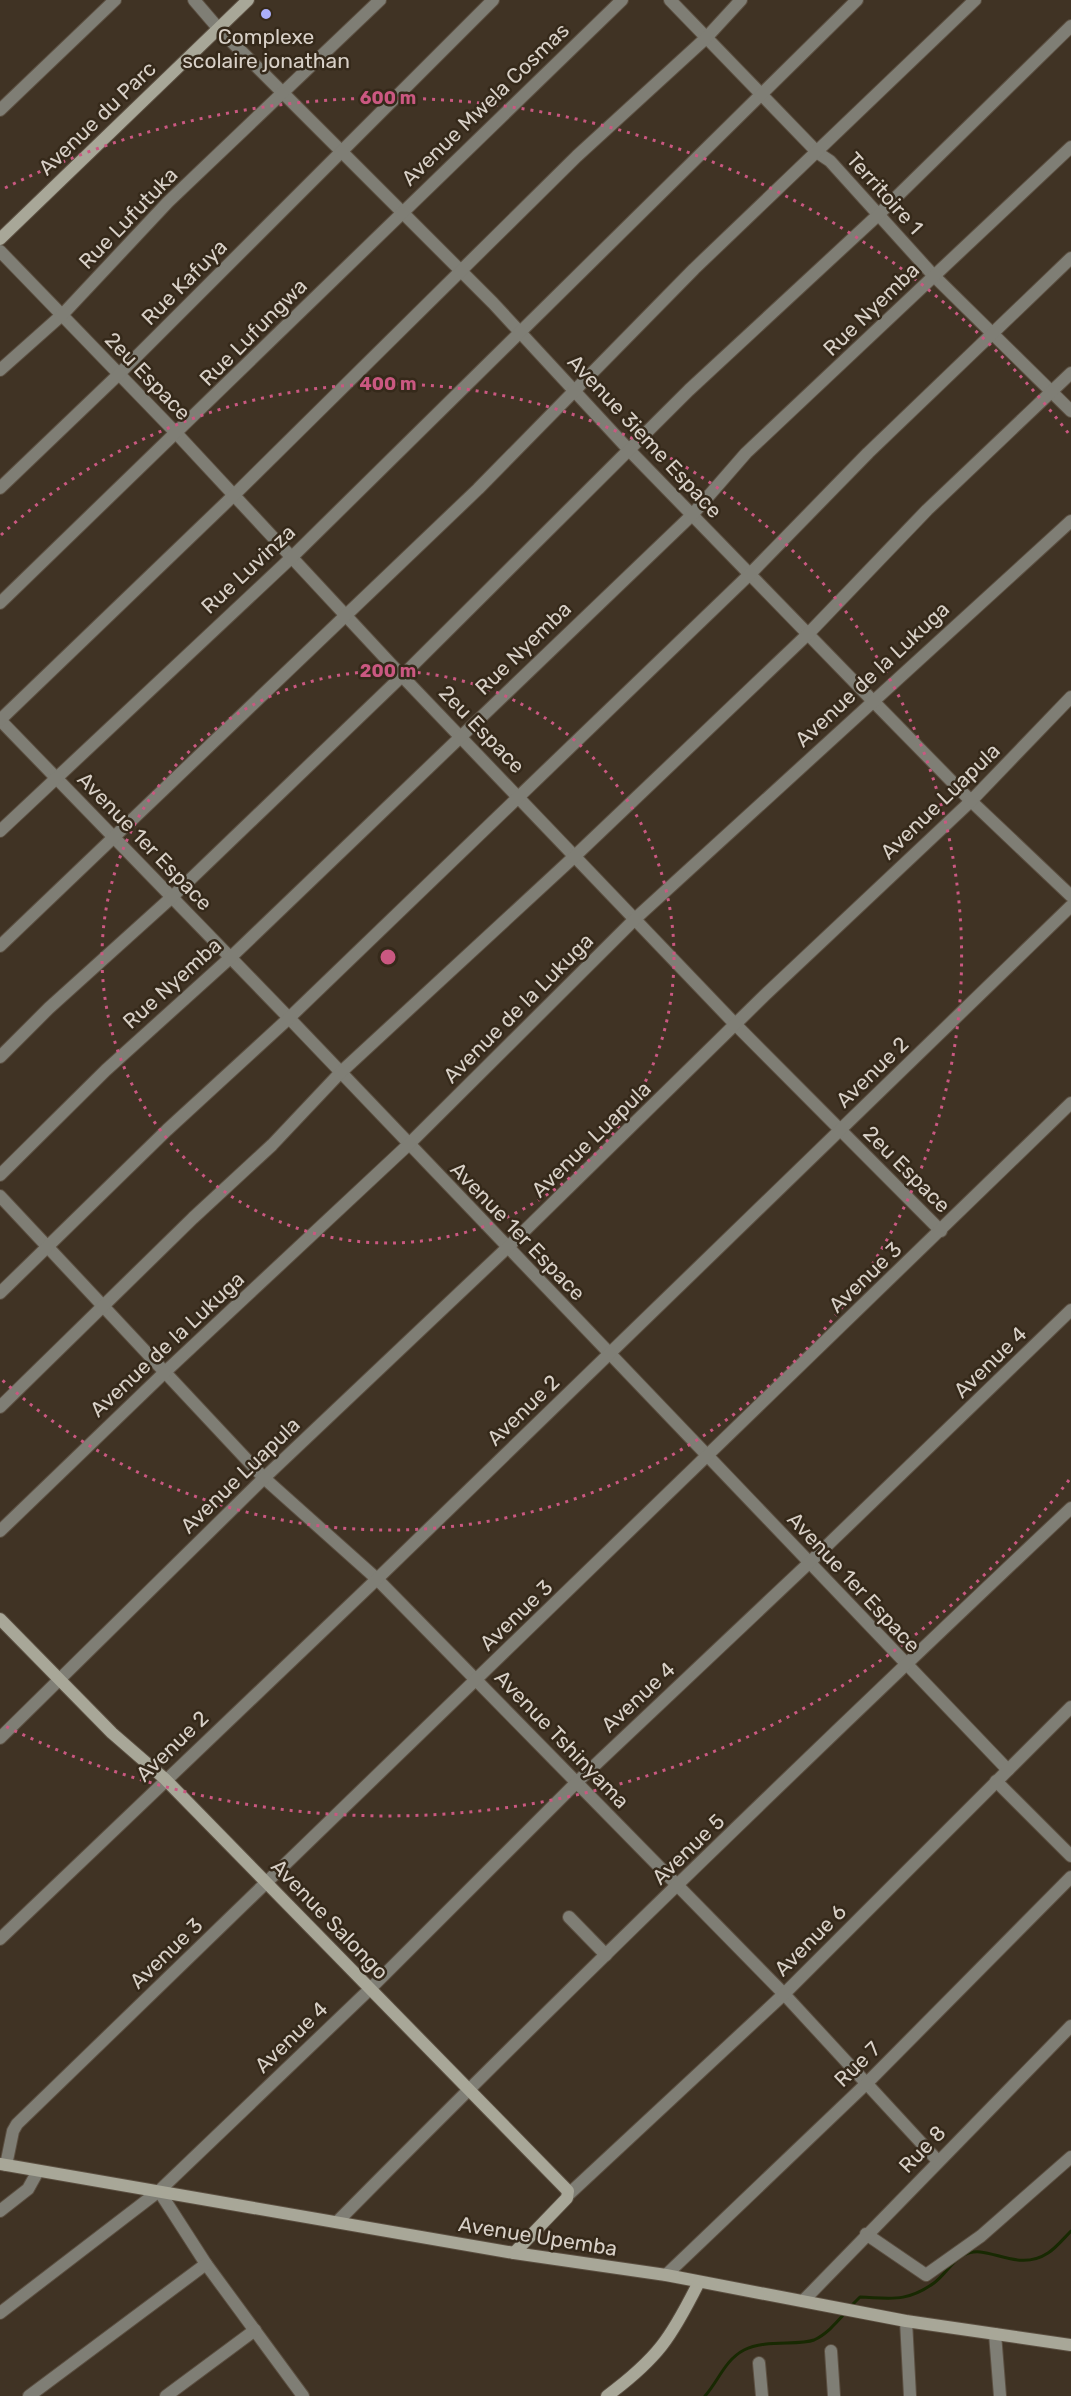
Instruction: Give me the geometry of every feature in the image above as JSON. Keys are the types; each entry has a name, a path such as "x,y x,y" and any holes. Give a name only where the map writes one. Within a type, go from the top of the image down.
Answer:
{"street":[{"path":"0,110 115,0"},
{"name":"Avenue 3ieme Espace","path":"194,0 218,28 519,331 629,450 872,700 971,801 1071,896"},
{"name":"Avenue du Parc","path":"0,239 248,0"},
{"name":"Rue Lufutuka","path":"0,370 63,314 168,202 380,0"},
{"name":"Rue Kafuya","path":"0,488 118,375 493,0"},
{"name":"Avenue Mwela Cosmas","path":"402,211 622,0"},
{"name":"Territoire 1","path":"670,0 818,153 831,161 933,275 1071,411"},
{"path":"0,720 234,495 458,271 577,156 706,38 741,0"},
{"name":"Rue Luvinza","path":"0,831 222,620 292,557 857,0"},
{"path":"0,946 478,489 694,269 818,153 975,0"},
{"path":"0,1057 49,1008 172,897 402,676 742,339 878,215 1071,26"},
{"name":"Rue Nyemba","path":"0,1174 106,1070 230,958 461,734 692,515 746,453 1071,147"},
{"name":"Rue Lufungwa","path":"0,603 177,434 402,211"},
{"name":"2eu Espace","path":"0,251 63,314 402,676 461,734 735,1024 941,1231"},
{"path":"0,1293 167,1130 289,1018 750,574 868,453 1071,258"},
{"path":"0,1407 272,1145 340,1074 576,855 808,633 927,510 1071,373"},
{"name":"Avenue de la Lukuga","path":"0,1531 164,1373 408,1145 636,918 872,700 1071,521"},
{"name":"Avenue Luapula","path":"0,1738 264,1478 508,1247 735,1024 971,801 1071,698"},
{"name":"Avenue 1er Espace","path":"0,720 810,1562 904,1665 1008,1770"},
{"name":"Avenue 2","path":"0,1938 378,1579 1071,906"},
{"name":"Avenue 3","path":"3,2164 17,2124 1071,1103"},
{"name":"Avenue Tshinyama","path":"0,1196 264,1478 378,1579 477,1679 677,1888 784,1994 938,2161"},
{"name":"Avenue 4","path":"0,2313 159,2191 370,1988 577,1782 810,1562 1071,1310"},
{"name":"Avenue 5","path":"337,2222 469,2089 904,1665 1071,1508"},
{"name":"Avenue Salongo","path":"0,1619 112,1733 165,1779 569,2194"},
{"name":"Avenue 6","path":"569,2194 784,1994 1071,1707"},
{"path":"996,1781 1071,1856"},
{"name":"Rue 7","path":"666,2275 867,2083 1071,1878"},
{"path":"569,1917 606,1955"},
{"name":"Rue 8","path":"803,2301 1071,2026"},
{"path":"867,2234 926,2275 981,2236 1071,2157"},
{"name":"Avenue Upemba","path":"3,2164 514,2253 666,2275 906,2321 1071,2345"},
{"path":"0,2211 28,2189 38,2171"},
{"path":"159,2191 206,2264 303,2396"},
{"path":"514,2253 569,2194"},
{"path":"28,2396 206,2264"},
{"path":"607,2396 652,2360 679,2322 699,2282"},
{"path":"906,2321 910,2396"},
{"path":"166,2396 255,2330"},
{"path":"995,2334 1000,2396"},
{"path":"831,2350 834,2396"},
{"path":"759,2363 762,2396"}],"waterway":[{"path":"850,2307 860,2297 898,2298 915,2294 934,2283 964,2255 973,2252 1013,2259 1036,2259 1051,2251 1071,2231"},
{"path":"705,2396 737,2354 762,2345 814,2340 846,2312"}],"place":[{"name":"Complexe scolaire jonathan","path":"266,14"}]}
